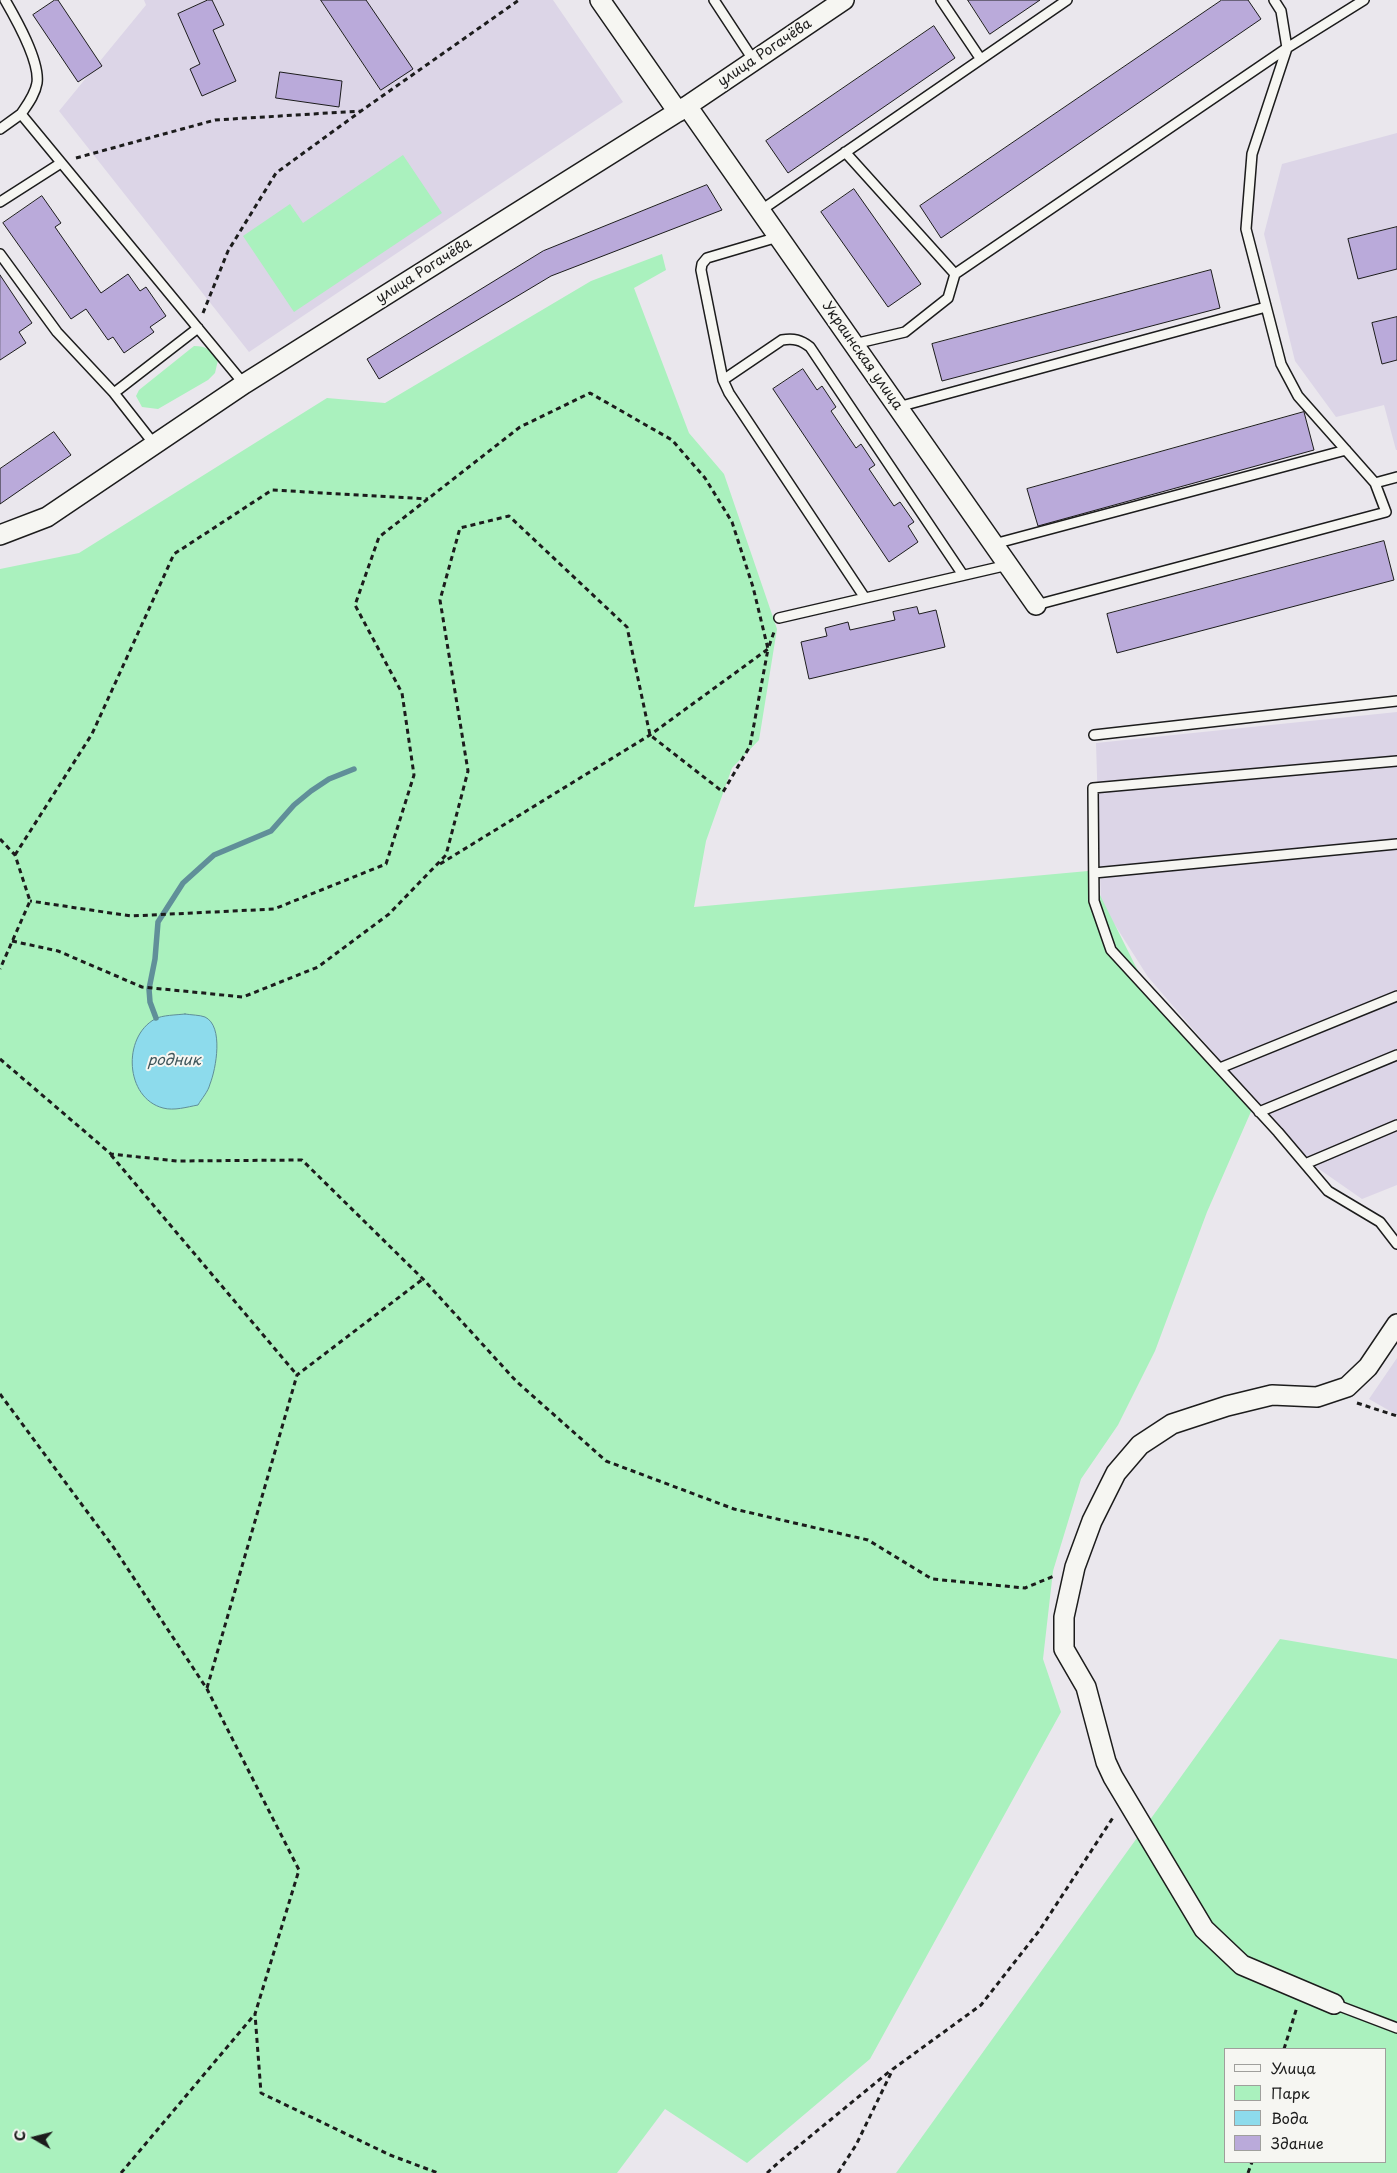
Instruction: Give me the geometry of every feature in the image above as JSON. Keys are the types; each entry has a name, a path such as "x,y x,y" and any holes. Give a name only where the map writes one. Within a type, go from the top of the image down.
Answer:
{"street":[{"name":"Украинская улица","path":"600,0 760,211 1036,605"},
{"name":"улица Рогачёва","path":"0,534 46,517 244,384 682,109 844,0"},
{"path":"1334,2004 1242,1965 1204,1929 1106,1762 1086,1687 1064,1649 1064,1617 1075,1567 1092,1521 1116,1473 1140,1445 1172,1424 1227,1406 1272,1395 1317,1397 1347,1387 1368,1367 1397,1324"}],"lane":[{"path":"0,129 21,114 32,96 37,82 35,61 5,0"},
{"path":"714,0 754,61"},
{"path":"941,0 980,58"},
{"path":"760,211 1067,0"},
{"path":"1036,605 1386,512 1375,483 1298,396 1281,364 1246,229 1252,154 1287,48 1281,11 1274,0"},
{"path":"854,344 905,332 948,298 955,274 1287,48 1364,0"},
{"path":"21,114 244,384"},
{"path":"845,152 955,274"},
{"path":"0,202 61,162"},
{"path":"778,237 707,258 702,264 701,270 723,380 729,393 865,598"},
{"path":"0,254 57,332 114,393 154,444"},
{"path":"898,408 1266,307"},
{"path":"114,393 198,328"},
{"path":"723,380 782,340 794,339 810,347 963,575"},
{"path":"994,544 1346,450"},
{"path":"1375,483 1397,477"},
{"path":"779,618 1008,565"},
{"path":"1094,734 1397,701"},
{"path":"1397,761 1093,788 1094,901 1112,950 1220,1068 1328,1191 1380,1222 1397,1244"},
{"path":"1094,873 1397,844"},
{"path":"1220,1068 1397,996"},
{"path":"1259,1112 1397,1055"},
{"path":"1305,1164 1397,1125"},
{"path":"1334,2004 1397,2028"}],"path":[{"path":"198,328 228,251 276,173 519,0"},
{"path":"61,162 215,120 361,111"},
{"path":"30,901 131,916 274,909 386,864 414,775 402,693 355,605 379,537 520,427 590,393 672,440 705,478 732,522 753,587 768,649"},
{"path":"15,855 92,734 174,554 272,490 428,499"},
{"path":"12,941 58,951 142,987 243,997 318,967 389,914 446,855 468,771 440,600 460,528 509,516 627,627 650,735 722,792 750,746 768,649 779,618"},
{"path":"435,866 650,735 768,649"},
{"path":"0,840 15,855 30,901 0,969"},
{"path":"0,1059 111,1154 297,1375"},
{"path":"111,1154 177,1161 302,1160 423,1279 516,1381 606,1461 734,1509 868,1540 932,1579 1026,1588 1075,1567"},
{"path":"207,1688 297,1375 423,1279"},
{"path":"1328,1393 1397,1416"},
{"path":"0,1394 114,1548 207,1688 299,1870 255,2014 261,2093 390,2155 438,2173"},
{"path":"767,2173 893,2070 981,2005 1039,1931 1126,1799"},
{"path":"1284,2048 1302,1991"},
{"path":"121,2173 255,2014"},
{"path":"838,2173 856,2145 893,2070"}],"shaded area":[{"path":"144,0 553,0 623,102 249,352 59,111 146,5"},
{"path":"1397,133 1396,450 1384,405 1336,417 1295,361 1264,234 1282,164"},
{"path":"1397,712 1397,1185 1362,1199 1306,1160 1148,977 1101,903 1096,743"},
{"path":"1397,1358 1397,1415 1369,1399"}],"green space":[{"path":"403,155 442,213 294,312 243,236 290,204 303,223"},
{"path":"662,254 666,270 634,288 689,433 724,474 777,629 759,740 732,768 706,841 694,907 1088,871 1145,985 1195,1050 1253,1107 1207,1212 1155,1351 1118,1425 1081,1479 1053,1571 1043,1659 1061,1712 870,2059 747,2163 665,2109 617,2173 0,2173 0,569 79,553 327,398 385,403 591,281"},
{"path":"194,346 208,349 218,360 215,373 208,380 158,409 142,407 136,396 139,390"},
{"path":"1280,1639 1397,1659 1397,2173 896,2173"}],"water":[{"name":"родник","path":"185,1014 203,1016 211,1022 217,1038 216,1059 208,1090 198,1105 167,1109 150,1102 141,1092 135,1080 132,1066 133,1052 137,1039 144,1028 155,1019"}],"building":[{"path":"55,0 58,0 102,66 78,82 33,15"},
{"path":"208,0 212,0 224,25 213,30 236,81 202,96 190,69 200,64 178,14"},
{"path":"321,0 366,0 413,69 381,90"},
{"path":"968,0 1040,0 990,34"},
{"path":"1222,0 1248,0 1261,19 941,238 920,206"},
{"path":"934,26 955,58 788,173 766,141"},
{"path":"280,72 342,81 339,107 276,98"},
{"path":"707,185 722,210 551,276 379,379 367,359 543,251"},
{"path":"854,189 921,284 888,307 821,212"},
{"path":"42,196 61,223 55,227 101,293 128,274 140,291 146,287 166,316 150,327 154,332 124,353 113,337 108,340 86,309 71,319 3,223"},
{"path":"1397,227 1397,269 1358,279 1348,239"},
{"path":"1211,270 1220,308 942,381 932,344"},
{"path":"0,275 32,323 19,332 26,343 0,360"},
{"path":"1397,317 1397,360 1382,364 1372,323"},
{"path":"803,369 817,390 822,386 836,407 831,411 856,448 861,444 875,465 869,469 894,506 900,502 914,522 908,526 918,542 889,562 773,389"},
{"path":"1304,412 1314,450 1038,526 1027,489"},
{"path":"54,432 71,455 0,504 0,469"},
{"path":"1384,541 1394,580 1117,653 1107,614"},
{"path":"917,607 919,614 936,610 945,647 809,679 801,642 827,636 825,628 848,622 850,630 895,620 893,612"}],"waterway":[{"path":"156,1018 150,1002 149,989 155,959 158,922 183,883 214,855 271,831 294,805 311,791 329,779 354,769"}]}
